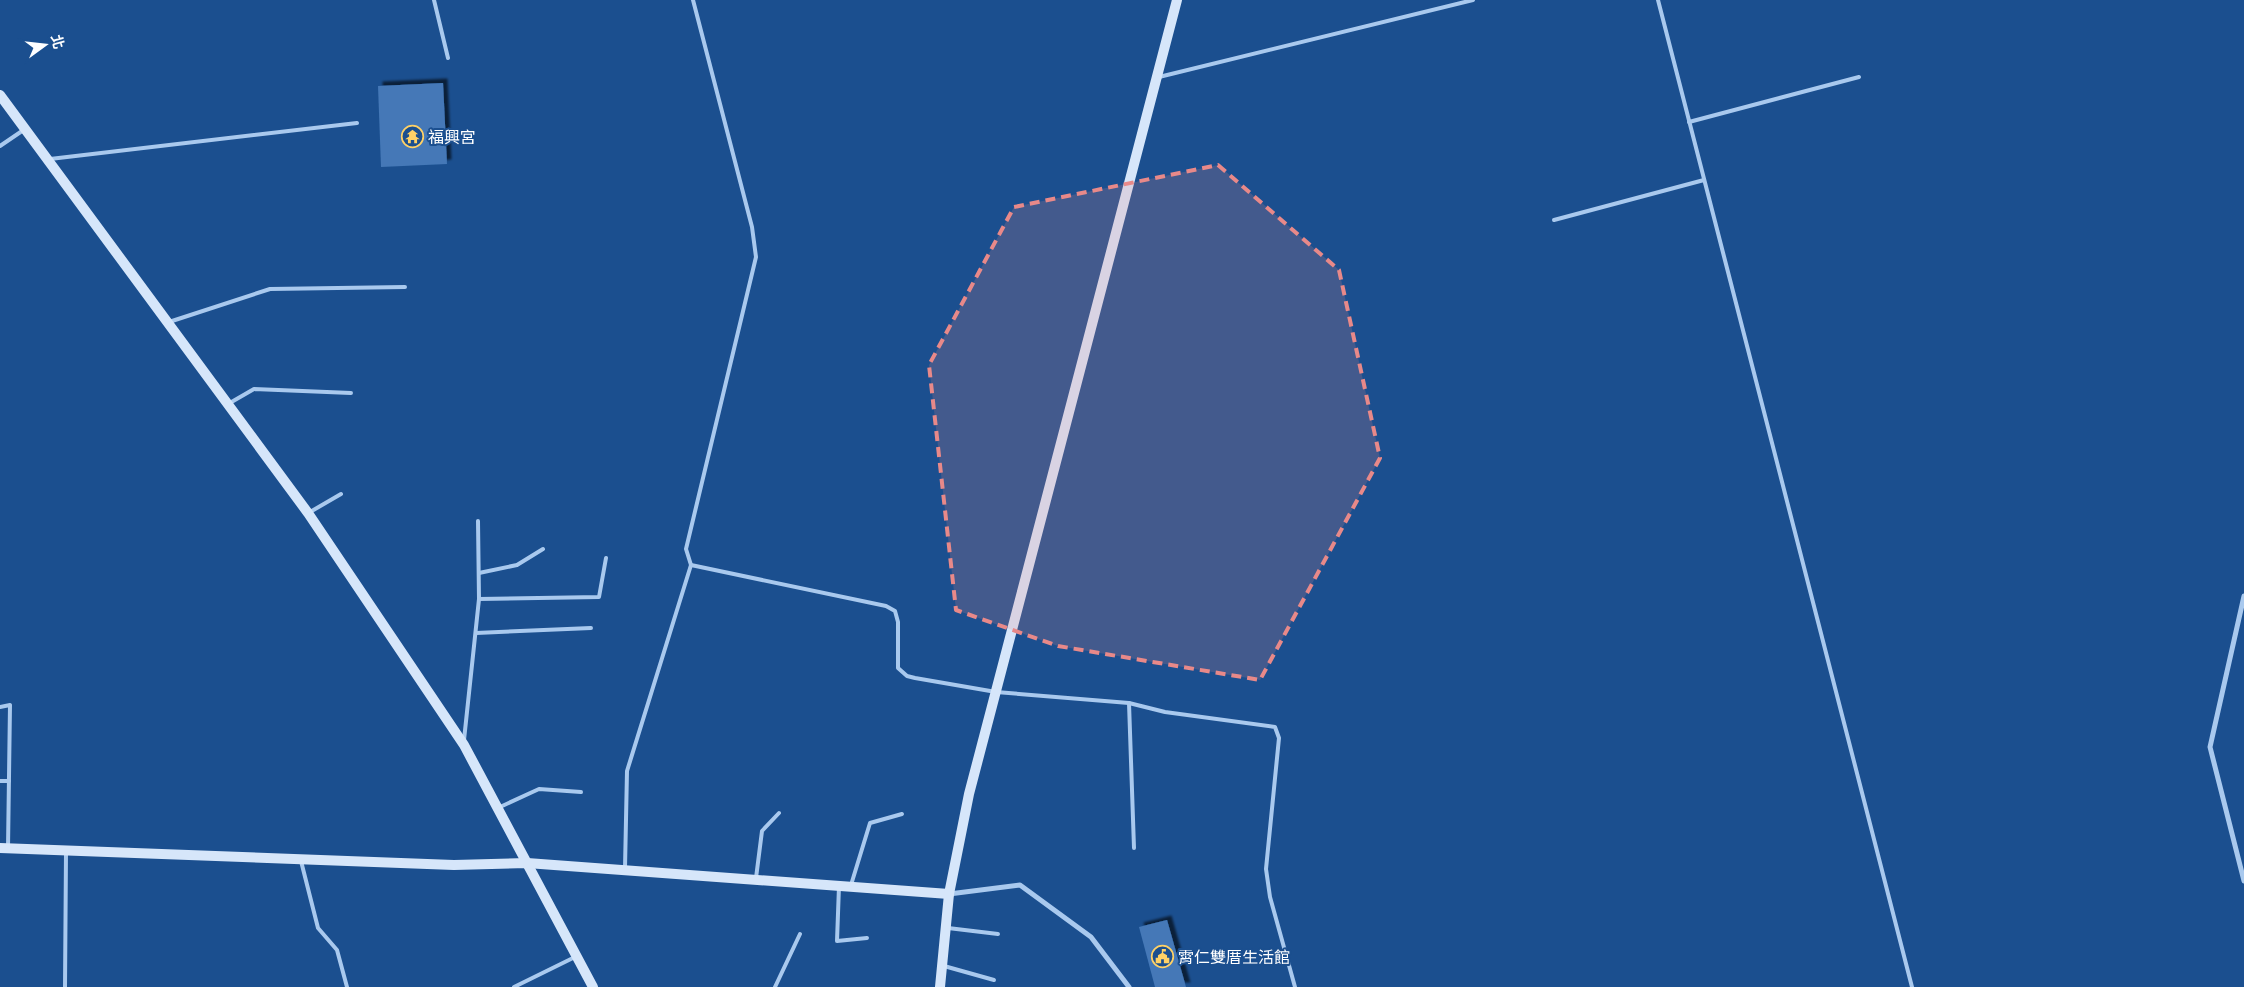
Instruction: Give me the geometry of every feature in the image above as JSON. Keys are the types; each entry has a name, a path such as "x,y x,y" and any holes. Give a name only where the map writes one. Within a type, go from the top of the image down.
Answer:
{"street":[{"path":"940,987 949,894 969,794 1178,0"},
{"path":"0,95 308,513 464,745 591,986"},
{"path":"2244,596 2210,747 2244,881"},
{"path":"4,848 454,865 527,863 949,894 1020,885 1091,937 1129,987"}],"lane":[{"path":"434,0 448,58"},
{"path":"625,870 628,771 691,565 686,549 756,257 752,227 693,0"},
{"path":"1157,77 1473,0"},
{"path":"1658,0 1912,987"},
{"path":"1689,122 1859,77"},
{"path":"47,160 357,123"},
{"path":"0,146 25,129"},
{"path":"1554,220 1704,180"},
{"path":"169,322 270,289 405,287"},
{"path":"228,404 254,389 351,393"},
{"path":"308,513 341,494"},
{"path":"464,745 479,599 478,521"},
{"path":"479,573 518,565 543,549"},
{"path":"479,599 599,597 606,558"},
{"path":"691,565 886,606 895,611 898,622 898,668 907,676 996,692 1129,703 1165,712 1275,727 1279,738 1266,869 1270,897 1294,987"},
{"path":"476,633 591,628"},
{"path":"1129,703 1134,848"},
{"path":"0,707 10,705 9,781 4,848"},
{"path":"0,781 9,781"},
{"path":"498,808 539,789 581,792"},
{"path":"756,880 762,831 779,813"},
{"path":"851,887 870,823 902,814"},
{"path":"65,987 66,851"},
{"path":"300,859 318,928 337,950 347,987"},
{"path":"838,886 837,941 868,938"},
{"path":"946,928 998,934"},
{"path":"776,987 800,934"},
{"path":"514,987 576,956"},
{"path":"942,966 994,980"}],"highlighted area":[{"path":"1218,165 1339,270 1380,458 1260,680 1058,646 956,610 929,365 1014,207"}],"building":[{"name":"福興宮","path":"443,83 447,164 381,167 378,86"},
{"name":"霄仁雙厝生活館","path":"1167,920 1186,987 1155,987 1139,927"}],"place":[{"name":"福興宮","path":"412,137"},
{"name":"霄仁雙厝生活館","path":"1162,957"}]}
